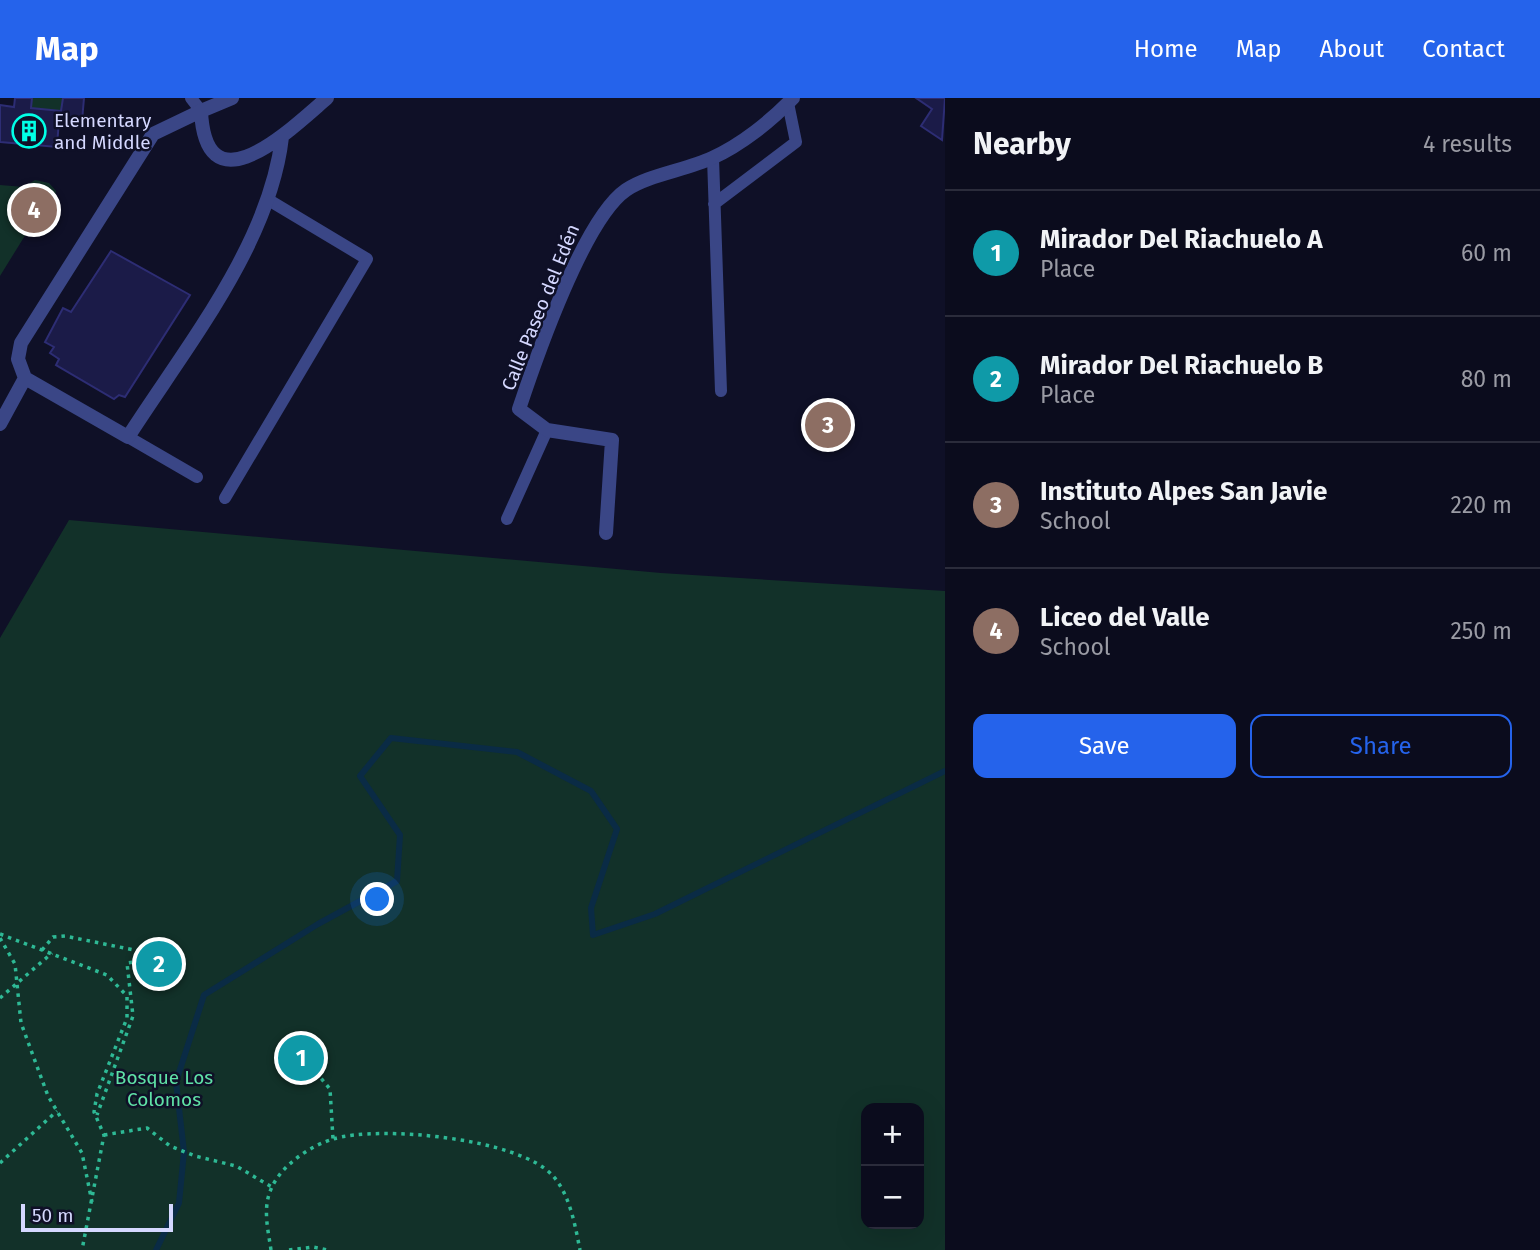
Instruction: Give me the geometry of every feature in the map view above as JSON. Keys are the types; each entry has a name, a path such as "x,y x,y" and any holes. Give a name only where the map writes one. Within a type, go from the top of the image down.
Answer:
{"street":[{"path":"232,98 153,134 21,342 18,359 25,378 128,437 238,265 278,171 282,137"},
{"path":"201,111 202,134 210,150 224,160 245,159 282,137 327,98"},
{"name":"Calle Paseo del Edén","path":"606,533 612,440 547,430 519,409 540,347 598,219 626,190 713,158 754,132 791,101"},
{"path":"0,424 25,378"}],"lane":[{"path":"191,98 201,111"},
{"path":"714,204 796,142 791,101"},
{"path":"713,158 721,391"},
{"path":"225,498 367,259 267,198"},
{"path":"507,519 547,430"},
{"path":"128,437 197,477"}],"path":[{"path":"0,936 107,975 127,996 127,1018 97,1094 96,1117 104,1135 93,1205 82,1250"},
{"path":"0,936 15,964 20,1023 57,1111 82,1153 93,1205"},
{"path":"42,950 53,937 65,936 139,951 159,959 127,963 133,1016 96,1117"},
{"path":"0,998 52,953"},
{"path":"305,1059 330,1089 333,1139"},
{"path":"0,1163 57,1111"},
{"path":"104,1135 147,1128 170,1146 195,1156 236,1166 272,1187"},
{"path":"271,1250 266,1212 272,1187 296,1157 333,1139 380,1133 480,1142 531,1158 554,1176 574,1217 580,1250"},
{"path":"289,1250 313,1247 328,1250"}],"green space":[{"path":"32,98 63,98 61,111 31,108"},
{"path":"35,180 49,183 56,191 53,205 34,221 0,276 0,185 24,187"},
{"name":"Bosque Los Colomos","path":"69,520 661,573 945,591 945,1250 0,1250 0,638"}],"building":[{"name":"Elementary and Middle","path":"15,98 32,98 31,108 61,111 63,98 84,98 82,121 59,119 57,147 0,142 0,105 14,107"},
{"path":"916,98 945,98 942,140 921,126 932,109"},
{"path":"111,251 190,295 125,397 119,395 114,399 56,365 59,359 50,353 54,347 45,342 63,308 71,312"}],"waterway":[{"path":"156,1250 179,1203 184,1152 176,1082 204,995 318,924 397,881 400,835 360,776 391,738 517,752 591,791 617,829 591,908 593,935 655,914 945,771"}],"place":[{"name":"Elementary and Middle","path":"29,131"},
{"name":"Liceo del Valle","path":"34,210"},
{"name":"Instituto Alpes San Javie","path":"828,425"},
{"name":"Mirador Del Riachuelo B","path":"159,964"},
{"name":"Mirador Del Riachuelo A","path":"301,1058"}]}
